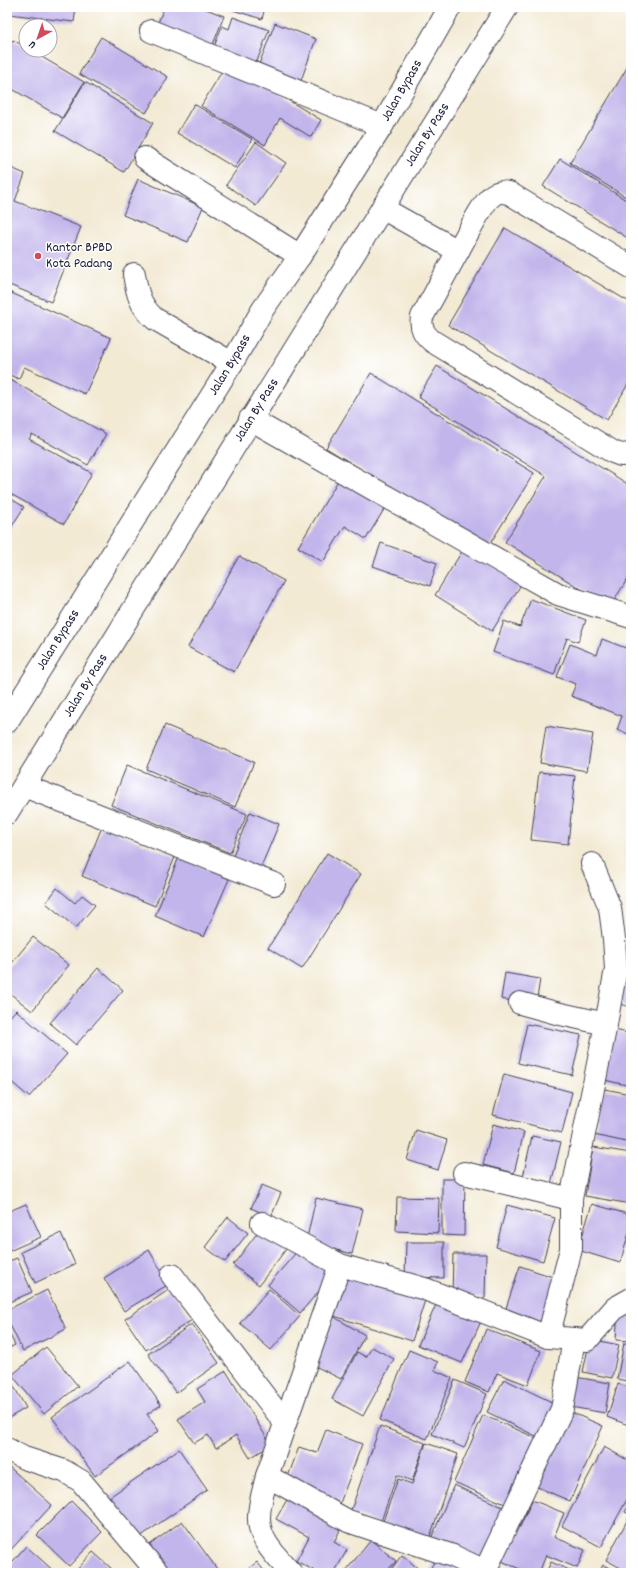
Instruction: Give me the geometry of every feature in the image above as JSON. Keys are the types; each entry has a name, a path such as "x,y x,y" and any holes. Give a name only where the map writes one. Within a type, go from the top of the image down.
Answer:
{"main road":[{"name":"Jalan Bypass","path":"7,722 232,363 263,309 300,256 382,126 450,7"},
{"name":"Jalan By Pass","path":"7,813 250,419 507,7"},
{"path":"152,31 382,126"},
{"path":"145,158 300,256"},
{"path":"631,267 509,193 496,193 488,200 422,317 422,328 425,334 432,341 613,452 620,455 631,454"},
{"path":"382,208 458,251"},
{"path":"134,274 140,302 155,320 232,363"},
{"path":"250,419 558,594 631,617"},
{"path":"24,786 274,884"},
{"path":"548,1337 571,1249 571,1199 616,969 610,908 592,864"},
{"path":"520,1003 606,1024"},
{"path":"464,1173 571,1199"},
{"path":"262,1223 340,1265 425,1289 548,1337 586,1340 591,1337 615,1308 631,1299"},
{"path":"291,1573 274,1554 260,1531 259,1516 267,1476 340,1265"},
{"path":"172,1275 285,1423"},
{"path":"267,1476 348,1521 453,1556 486,1572 562,1409 574,1339"},
{"path":"7,1449 24,1458 64,1471 81,1481 158,1573"}],"building":[{"path":"10,7 76,7 74,22 58,20 58,18 42,18 9,14"},
{"path":"164,7 201,7 224,16 210,52 155,31"},
{"path":"223,7 265,7 262,19"},
{"path":"233,17 269,30 254,69 212,52 222,26 229,29"},
{"path":"275,23 316,39 300,83 258,67"},
{"path":"101,37 168,77 146,113 79,74"},
{"path":"13,40 18,43 18,58 44,58 84,82 62,118 7,86 7,50"},
{"path":"631,61 631,200 570,163"},
{"path":"227,63 321,120 311,137 280,118 265,145 201,106"},
{"path":"85,82 153,123 124,172 55,131"},
{"path":"194,104 252,139 235,168 177,133"},
{"path":"256,142 286,163 256,206 226,185"},
{"path":"560,159 631,203 631,240 543,186"},
{"name":"Kantor BPBD Kota Padang","path":"7,166 25,174 15,201 81,227 51,302 7,284"},
{"path":"138,179 203,207 188,242 123,215"},
{"path":"505,228 631,303 631,379 607,420 448,325"},
{"path":"7,291 111,338 85,394 24,367 19,379 7,374"},
{"path":"437,366 631,486 631,573 610,607 505,542 546,476 418,397"},
{"path":"371,373 534,473 488,547 326,448"},
{"path":"7,378 106,434 88,465 32,434 29,439 92,473 64,524 7,492"},
{"path":"342,474 388,503 366,539 345,526 323,562 298,547"},
{"path":"7,496 24,507 7,534"},
{"path":"381,543 437,563 430,586 373,566"},
{"path":"464,548 522,583 492,631 435,595"},
{"path":"239,556 284,581 234,672 188,647"},
{"path":"531,599 586,620 578,642 567,638 554,675 493,652 504,621 520,627"},
{"path":"602,639 631,650 631,735 617,730 622,716 571,696 576,684 557,677 570,644 597,655"},
{"path":"165,725 254,762 235,807 146,769"},
{"path":"546,726 593,734 587,771 540,763"},
{"path":"127,765 247,814 230,853 111,805"},
{"path":"539,772 575,776 568,844 531,840"},
{"path":"250,812 279,824 260,869 232,858"},
{"path":"102,827 175,857 155,906 82,876"},
{"path":"327,853 361,874 302,969 268,948"},
{"path":"179,857 229,879 204,937 155,916"},
{"path":"57,888 75,903 82,895 95,905 76,928 46,903"},
{"path":"33,937 69,965 32,1011 7,991 7,969"},
{"path":"626,957 631,958 631,1007 615,1003"},
{"path":"98,968 123,990 76,1045 50,1023"},
{"path":"505,973 540,979 536,1005 501,999"},
{"path":"16,1010 67,1054 29,1097 7,1078 7,1020"},
{"path":"527,1024 581,1035 572,1075 518,1063"},
{"path":"611,1029 631,1034 631,1086 600,1079"},
{"path":"504,1074 572,1092 562,1133 493,1115"},
{"path":"604,1089 631,1094 631,1143 594,1135"},
{"path":"493,1124 524,1132 514,1173 483,1165"},
{"path":"416,1130 447,1140 438,1170 407,1160"},
{"path":"532,1136 561,1142 551,1184 523,1177"},
{"path":"593,1147 631,1153 631,1204 585,1196"},
{"path":"442,1179 465,1179 464,1236 442,1235"},
{"path":"262,1185 281,1193 271,1217 251,1208"},
{"path":"397,1197 439,1198 438,1233 396,1231"},
{"path":"316,1198 363,1209 352,1254 306,1242"},
{"path":"26,1204 41,1237 7,1252 7,1212"},
{"path":"592,1204 631,1215 631,1226 620,1263 578,1250"},
{"path":"507,1205 555,1218 543,1261 496,1247"},
{"path":"228,1217 248,1233 225,1262 205,1247"},
{"path":"261,1228 287,1248 259,1285 233,1265"},
{"path":"61,1233 75,1264 35,1283 21,1252"},
{"path":"406,1242 444,1242 444,1278 405,1277"},
{"path":"300,1248 332,1276 300,1313 268,1285"},
{"path":"149,1250 169,1284 124,1311 104,1278"},
{"path":"453,1254 486,1254 485,1298 452,1297"},
{"path":"17,1258 32,1292 7,1303 7,1262"},
{"path":"520,1266 556,1278 540,1323 505,1311"},
{"path":"345,1271 426,1297 412,1341 331,1315"},
{"path":"170,1289 192,1320 146,1350 125,1319"},
{"path":"269,1289 300,1316 271,1350 240,1323"},
{"path":"47,1290 66,1329 23,1351 7,1319 7,1310"},
{"path":"439,1298 483,1317 462,1363 418,1345"},
{"path":"618,1309 631,1310 631,1341 616,1340"},
{"path":"334,1317 365,1335 341,1379 309,1363"},
{"path":"192,1324 219,1363 176,1393 148,1354"},
{"path":"7,1329 15,1345 7,1349"},
{"path":"486,1329 541,1351 528,1385 497,1373 489,1392 465,1382"},
{"path":"590,1339 619,1345 612,1378 583,1372"},
{"path":"624,1343 631,1344 631,1382 617,1379"},
{"path":"46,1347 78,1386 44,1414 12,1375"},
{"path":"372,1347 394,1359 363,1416 332,1399 357,1352 366,1357"},
{"path":"409,1350 438,1362 434,1370 452,1378 427,1439 380,1420"},
{"path":"130,1361 161,1405 147,1414 159,1431 95,1476 52,1417"},
{"path":"226,1371 271,1445 250,1458 236,1435 216,1448 208,1435 194,1443 178,1419 205,1402 197,1389"},
{"path":"7,1374 26,1408 7,1419"},
{"path":"569,1376 610,1383 605,1413 565,1406"},
{"path":"504,1379 560,1406 544,1440 487,1412"},
{"path":"455,1380 487,1394 464,1448 432,1434"},
{"path":"618,1384 631,1388 631,1426 607,1417"},
{"path":"568,1411 603,1426 570,1501 535,1486"},
{"path":"483,1415 541,1440 512,1507 454,1482"},
{"path":"380,1426 425,1443 412,1481 397,1475 380,1524 350,1513"},
{"path":"326,1430 362,1444 340,1503 286,1482 299,1447 317,1453"},
{"path":"426,1443 458,1454 429,1540 382,1524 398,1479 412,1484"},
{"path":"604,1447 631,1462 631,1492 601,1547 562,1526"},
{"path":"179,1449 207,1490 137,1539 108,1498"},
{"path":"7,1465 52,1505 7,1554"},
{"path":"454,1485 505,1508 482,1561 431,1539"},
{"path":"289,1496 343,1524 334,1542 347,1550 334,1573 319,1573 296,1561 309,1537 276,1519"},
{"path":"532,1500 564,1513 554,1537 585,1550 577,1568 546,1555 539,1573 529,1573 497,1559 511,1524 520,1527"},
{"path":"71,1501 102,1532 69,1566 37,1535"},
{"path":"631,1502 631,1515 625,1512"},
{"path":"629,1517 631,1518 630,1573 606,1560"},
{"path":"182,1521 220,1573 167,1573 147,1547"},
{"path":"371,1540 396,1561 385,1573 344,1573"},
{"path":"26,1546 56,1573 7,1573 7,1568"},
{"path":"93,1552 111,1568 107,1573 74,1573"},
{"path":"402,1555 421,1571 419,1573 388,1573"},
{"path":"438,1555 469,1573 428,1573"},
{"path":"257,1562 266,1573 243,1573"},
{"path":"551,1562 576,1573 546,1573"},
{"path":"603,1565 620,1573 599,1573"}],"place":[{"name":"Kantor BPBD Kota Padang","path":"38,256"}]}
